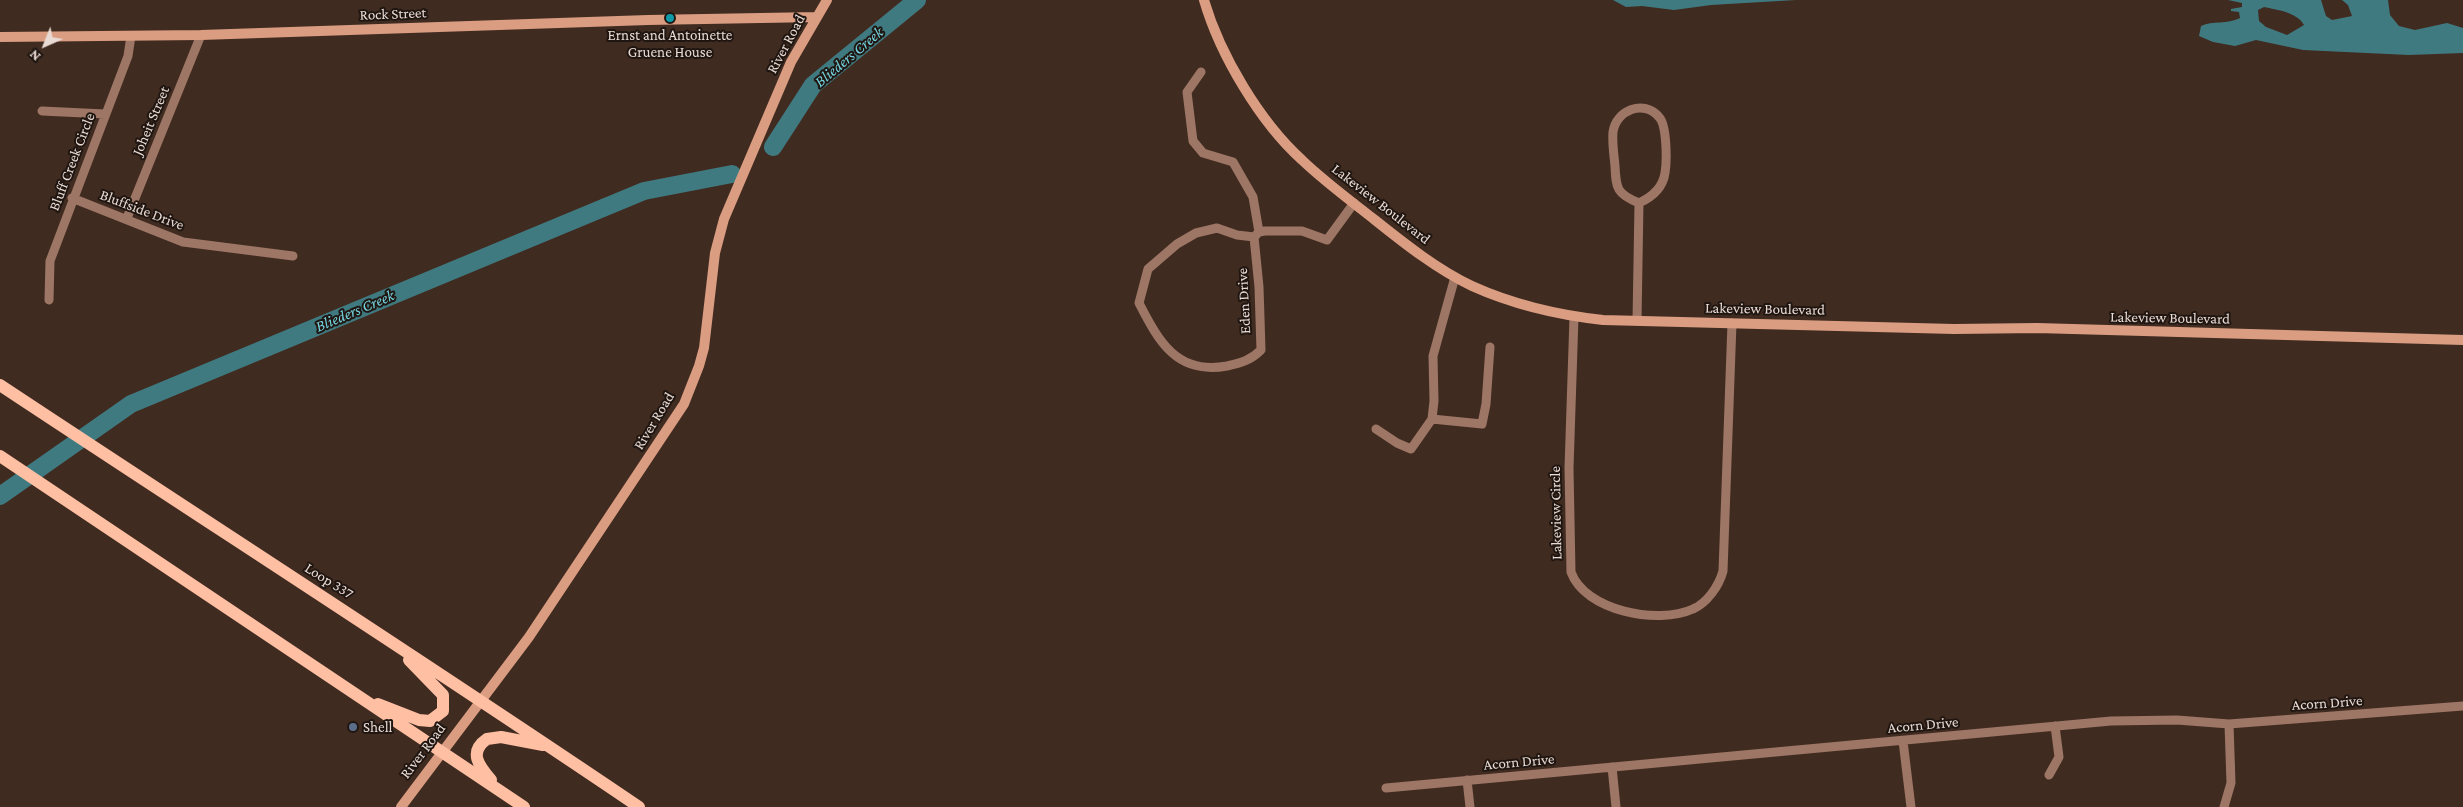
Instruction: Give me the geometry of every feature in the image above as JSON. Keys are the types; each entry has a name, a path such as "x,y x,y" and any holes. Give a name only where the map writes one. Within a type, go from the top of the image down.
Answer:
{"main road":[{"name":"Loop 337","path":"0,385 221,532 382,634 480,702 639,807"},
{"path":"0,456 524,807"},
{"path":"356,695 419,720 430,721 443,711 443,695 382,634"},
{"path":"501,792 478,765 475,758 482,742 494,737 550,747"}],"street":[{"name":"River Road","path":"401,807 529,638 684,404 704,348 715,253 724,219 792,62 827,0"},
{"name":"Lakeview Boulevard","path":"1204,0 1217,34 1236,73 1276,132 1301,160 1354,203 1455,277 1515,303 1574,317 1637,321 1954,329 2037,328 2463,340"},
{"name":"Rock Street","path":"0,37 201,35 668,20 817,18"},
{"name":"Joheit Street","path":"127,218 201,35"},
{"name":"Bluff Creek Circle","path":"49,300 50,260 72,198 128,56 131,36"},
{"name":"Eden Drive","path":"1201,72 1187,92 1194,141 1203,153 1233,162 1253,198 1257,234 1260,287 1261,350 1251,359 1219,368 1204,368 1182,361 1157,338 1139,303 1148,270 1178,244 1196,233 1217,228 1237,235 1257,234 1302,230 1328,240 1354,203"},
{"path":"1635,107 1650,111 1659,116 1664,125 1665,172 1663,183 1648,199 1639,203 1625,198 1616,185 1613,132 1618,120 1625,112 1635,107"},
{"path":"42,111 105,114"},
{"name":"Bluffside Drive","path":"72,198 184,242 293,256"},
{"path":"1637,321 1639,203"},
{"path":"1376,429 1390,439 1411,449 1432,419 1434,401 1433,356 1455,277"},
{"name":"Lakeview Circle","path":"1574,317 1569,468 1571,572 1578,585 1591,597 1607,606 1660,615 1693,609 1710,595 1721,580 1723,571 1732,323"},
{"path":"1432,419 1482,424 1486,404 1490,347"},
{"name":"Acorn Drive","path":"1386,788 2111,721 2177,720 2230,724 2463,706"},
{"path":"2224,807 2231,782 2230,724"},
{"path":"2050,775 2059,757 2056,726"},
{"path":"1903,741 1911,807"},
{"path":"1612,767 1616,807"},
{"path":"1467,780 1470,807"}],"water":[{"path":"1613,0 1796,0 1711,5 1674,10 1642,6 1626,7"},
{"path":"2228,0 2321,0 2326,16 2332,20 2352,16 2348,5 2342,0 2388,0 2390,15 2399,26 2415,30 2447,23 2463,28 2463,53 2409,55 2303,50 2256,40 2235,46 2213,42 2199,36 2201,26 2240,18 2239,12 2231,11 2231,9 2242,7 2242,3","holes":["2264,7 2292,14 2304,25 2287,35 2266,27 2259,21 2258,10"]}],"waterway":[{"name":"Blieders Creek","path":"773,147 813,85 917,0"},
{"name":"Blieders Creek","path":"0,496 131,404 644,191 732,174"}],"place":[{"name":"Ernst and Antoinette Gruene House","path":"670,18"},
{"name":"Shell","path":"353,727"}]}
